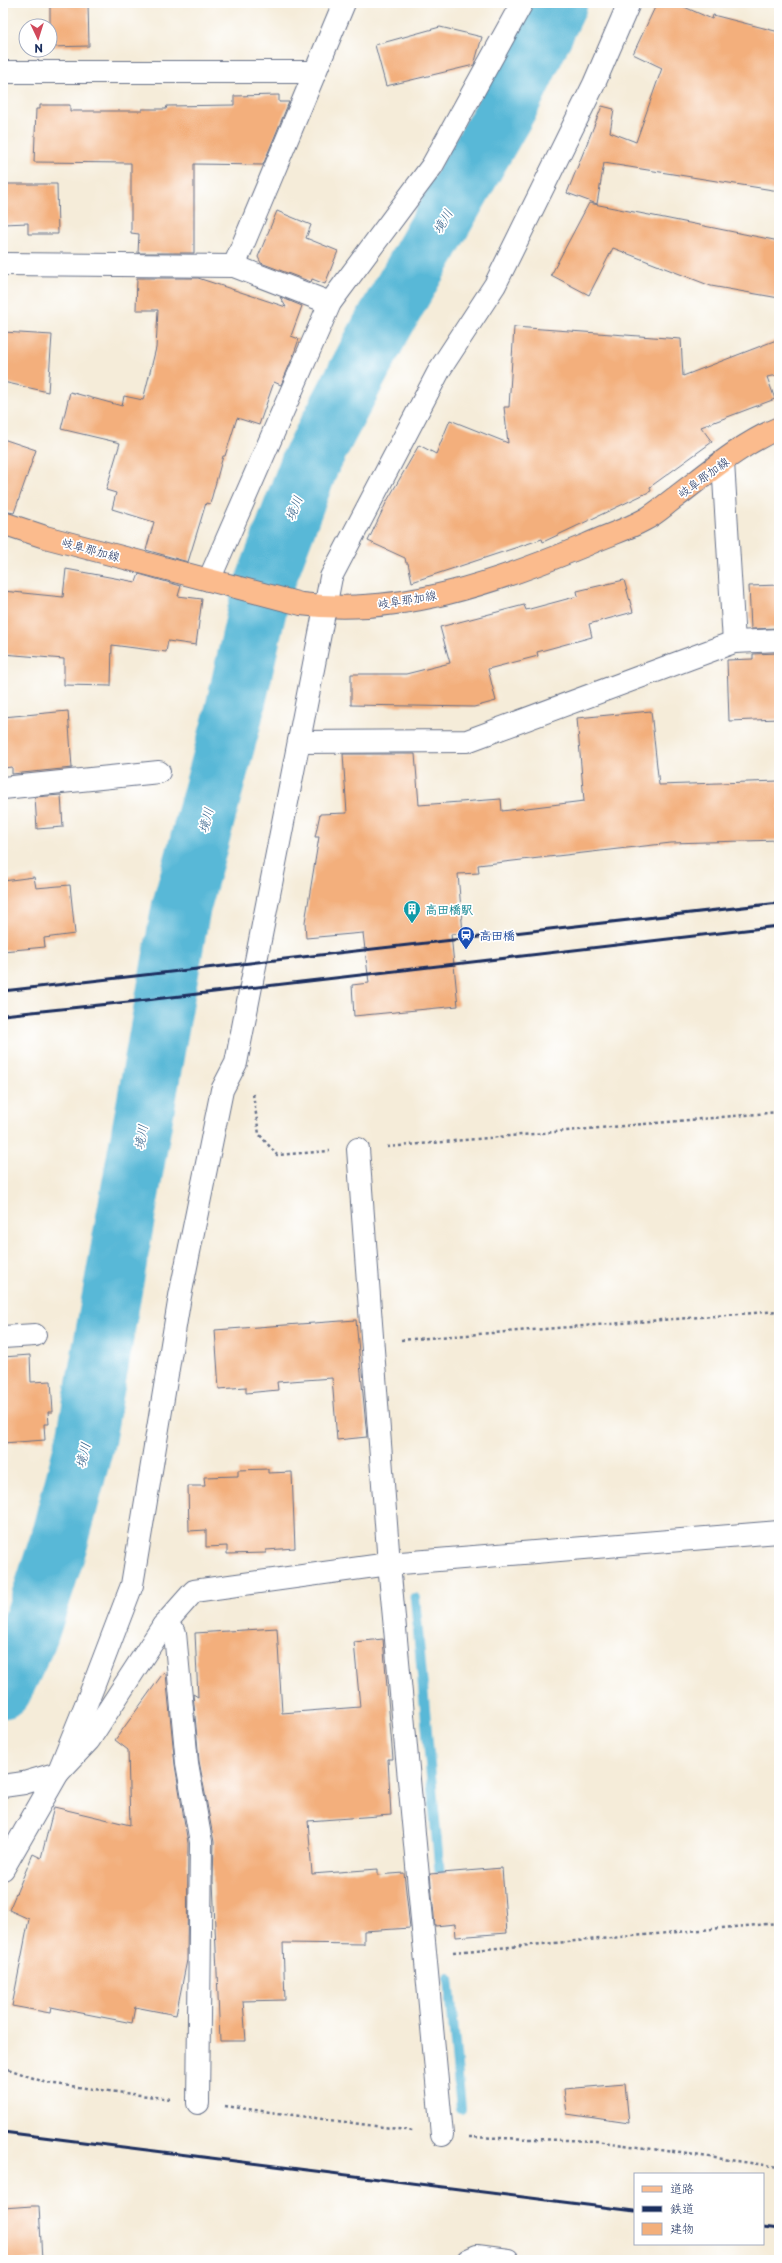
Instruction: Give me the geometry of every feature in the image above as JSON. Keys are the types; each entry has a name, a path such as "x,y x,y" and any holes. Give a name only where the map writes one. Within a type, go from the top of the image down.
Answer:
{"main road":[{"name":"岐阜那加線","path":"3,523 45,537 301,604 326,607 365,606 417,599 460,590 541,563 645,520 755,438 779,428"}],"street":[{"path":"234,266 344,3"},
{"path":"218,583 330,303 432,166 522,3"},
{"path":"3,1869 58,1773 132,1585 182,1289 222,1090 236,1063 331,577 440,369 495,285 594,84 629,3"},
{"path":"3,72 315,72"},
{"path":"3,264 234,266 330,303"},
{"path":"724,462 734,642"},
{"path":"299,742 467,741 734,642 779,640"},
{"path":"3,788 159,772"},
{"path":"358,1149 389,1564 427,1955 442,2135"},
{"path":"3,1337 36,1335"},
{"path":"13,1784 58,1773 89,1740 163,1626 194,1590 389,1564 779,1532"},
{"path":"163,1626 175,1633 187,1763 201,1842 198,2103"},
{"path":"468,2260 477,2256 508,2260"}],"path":[{"path":"236,1063 251,1078 259,1134 277,1154 358,1149 779,1112"},
{"path":"373,1343 779,1311"},
{"path":"427,1955 779,1923"},
{"path":"3,2067 47,2083 442,2135 596,2141 779,2167"}],"building":[{"path":"50,3 88,3 89,46 58,47 58,18 50,18"},
{"path":"657,3 675,3 712,19 713,15 779,32 779,191 604,163 597,204 567,193 602,106 614,109 610,132 636,142 662,68 633,54"},
{"path":"440,27 482,37 474,65 386,86 375,45"},
{"path":"279,95 279,102 289,102 263,165 194,164 194,253 138,253 139,234 131,233 131,163 34,162 36,109 40,109 40,105 70,105 70,111 142,111 142,109 166,109 167,106 234,105 234,96"},
{"path":"3,184 57,184 58,234 28,234 28,223 3,224"},
{"path":"589,203 779,241 779,298 711,286 613,248 589,295 551,275"},
{"path":"277,211 311,225 306,238 338,251 325,284 312,279 311,282 261,263 258,257"},
{"path":"137,278 198,278 286,307 280,297 302,306 291,336 299,339 292,359 281,385 274,382 259,425 237,418 225,456 223,456 210,504 206,503 188,562 146,550 154,522 112,509 116,493 106,490 120,443 61,429 70,392 122,406 124,396 143,400 156,348 158,310 136,310"},
{"path":"514,327 681,339 683,376 779,339 779,375 767,377 775,399 701,427 712,442 650,487 651,491 543,542 542,539 412,582 408,563 406,563 405,558 368,541 387,501 419,445 436,454 450,420 508,443 504,407 509,407"},
{"path":"3,332 52,335 48,392 3,382"},
{"path":"3,439 36,450 14,513 3,511"},
{"path":"66,569 136,582 139,574 181,586 178,596 202,599 196,645 168,641 166,652 112,645 111,686 64,685 64,659 3,654 3,591 63,597"},
{"path":"624,580 633,612 589,624 592,637 537,652 538,656 488,669 496,701 474,707 351,705 351,674 406,674 450,663 440,627 524,605 526,610 578,596 577,591"},
{"path":"779,585 779,628 751,629 749,586"},
{"path":"779,653 779,719 729,721 727,660 753,659 753,654"},
{"path":"68,711 72,768 12,774 12,767 3,768 3,717"},
{"path":"651,711 659,785 779,781 779,840 671,843 478,865 479,873 458,874 463,933 451,934 458,1006 354,1016 352,985 369,983 363,933 306,938 305,922 319,837 315,837 320,814 347,813 343,754 415,754 419,805 501,799 502,811 584,801 577,718"},
{"path":"61,795 63,827 37,829 35,797"},
{"path":"34,877 36,888 70,885 75,934 44,938 45,947 3,951 3,881"},
{"path":"356,1320 367,1437 337,1440 332,1378 277,1382 278,1390 246,1393 246,1387 219,1389 215,1330"},
{"path":"30,1355 31,1382 51,1381 53,1412 48,1412 49,1424 44,1424 45,1440 3,1443 3,1357"},
{"path":"268,1469 268,1473 292,1472 295,1548 266,1550 266,1553 227,1554 227,1546 206,1547 206,1530 189,1531 188,1486 205,1486 204,1477 238,1476 238,1470"},
{"path":"277,1628 282,1713 360,1707 354,1642 383,1639 393,1759 388,1759 391,1815 308,1821 312,1874 378,1869 378,1875 404,1873 410,1928 364,1931 364,1944 283,1943 285,2000 243,2001 246,2041 220,2041 213,1881 214,1842 199,1761 193,1694 198,1697 195,1633"},
{"path":"164,1672 166,1674 175,1765 188,1843 187,1960 176,2015 135,2007 132,2023 51,2007 50,2013 12,2006 29,1919 9,1910 33,1854 41,1858 54,1807 130,1825 128,1750 115,1740"},
{"path":"502,1868 507,1933 456,1937 455,1924 435,1926 430,1874"},
{"path":"625,2084 629,2123 567,2114 564,2089"},
{"path":"39,2206 42,2260 3,2260 3,2208"}],"waterway":[{"name":"境川","path":"3,1689 29,1634 58,1545 86,1438 181,908 232,721 261,593 310,463 379,332 511,101 558,3"},
{"path":"415,1598 441,1887"},
{"path":"449,1978 461,2109"}],"railway":[{"path":"3,991 779,903"},
{"path":"3,1015 138,1001 779,926"},
{"path":"3,2132 634,2211"},
{"path":"764,2227 779,2229"}],"place":[{"name":"高田橋駅","path":"412,924"},
{"name":"高田橋","path":"466,950"}]}
